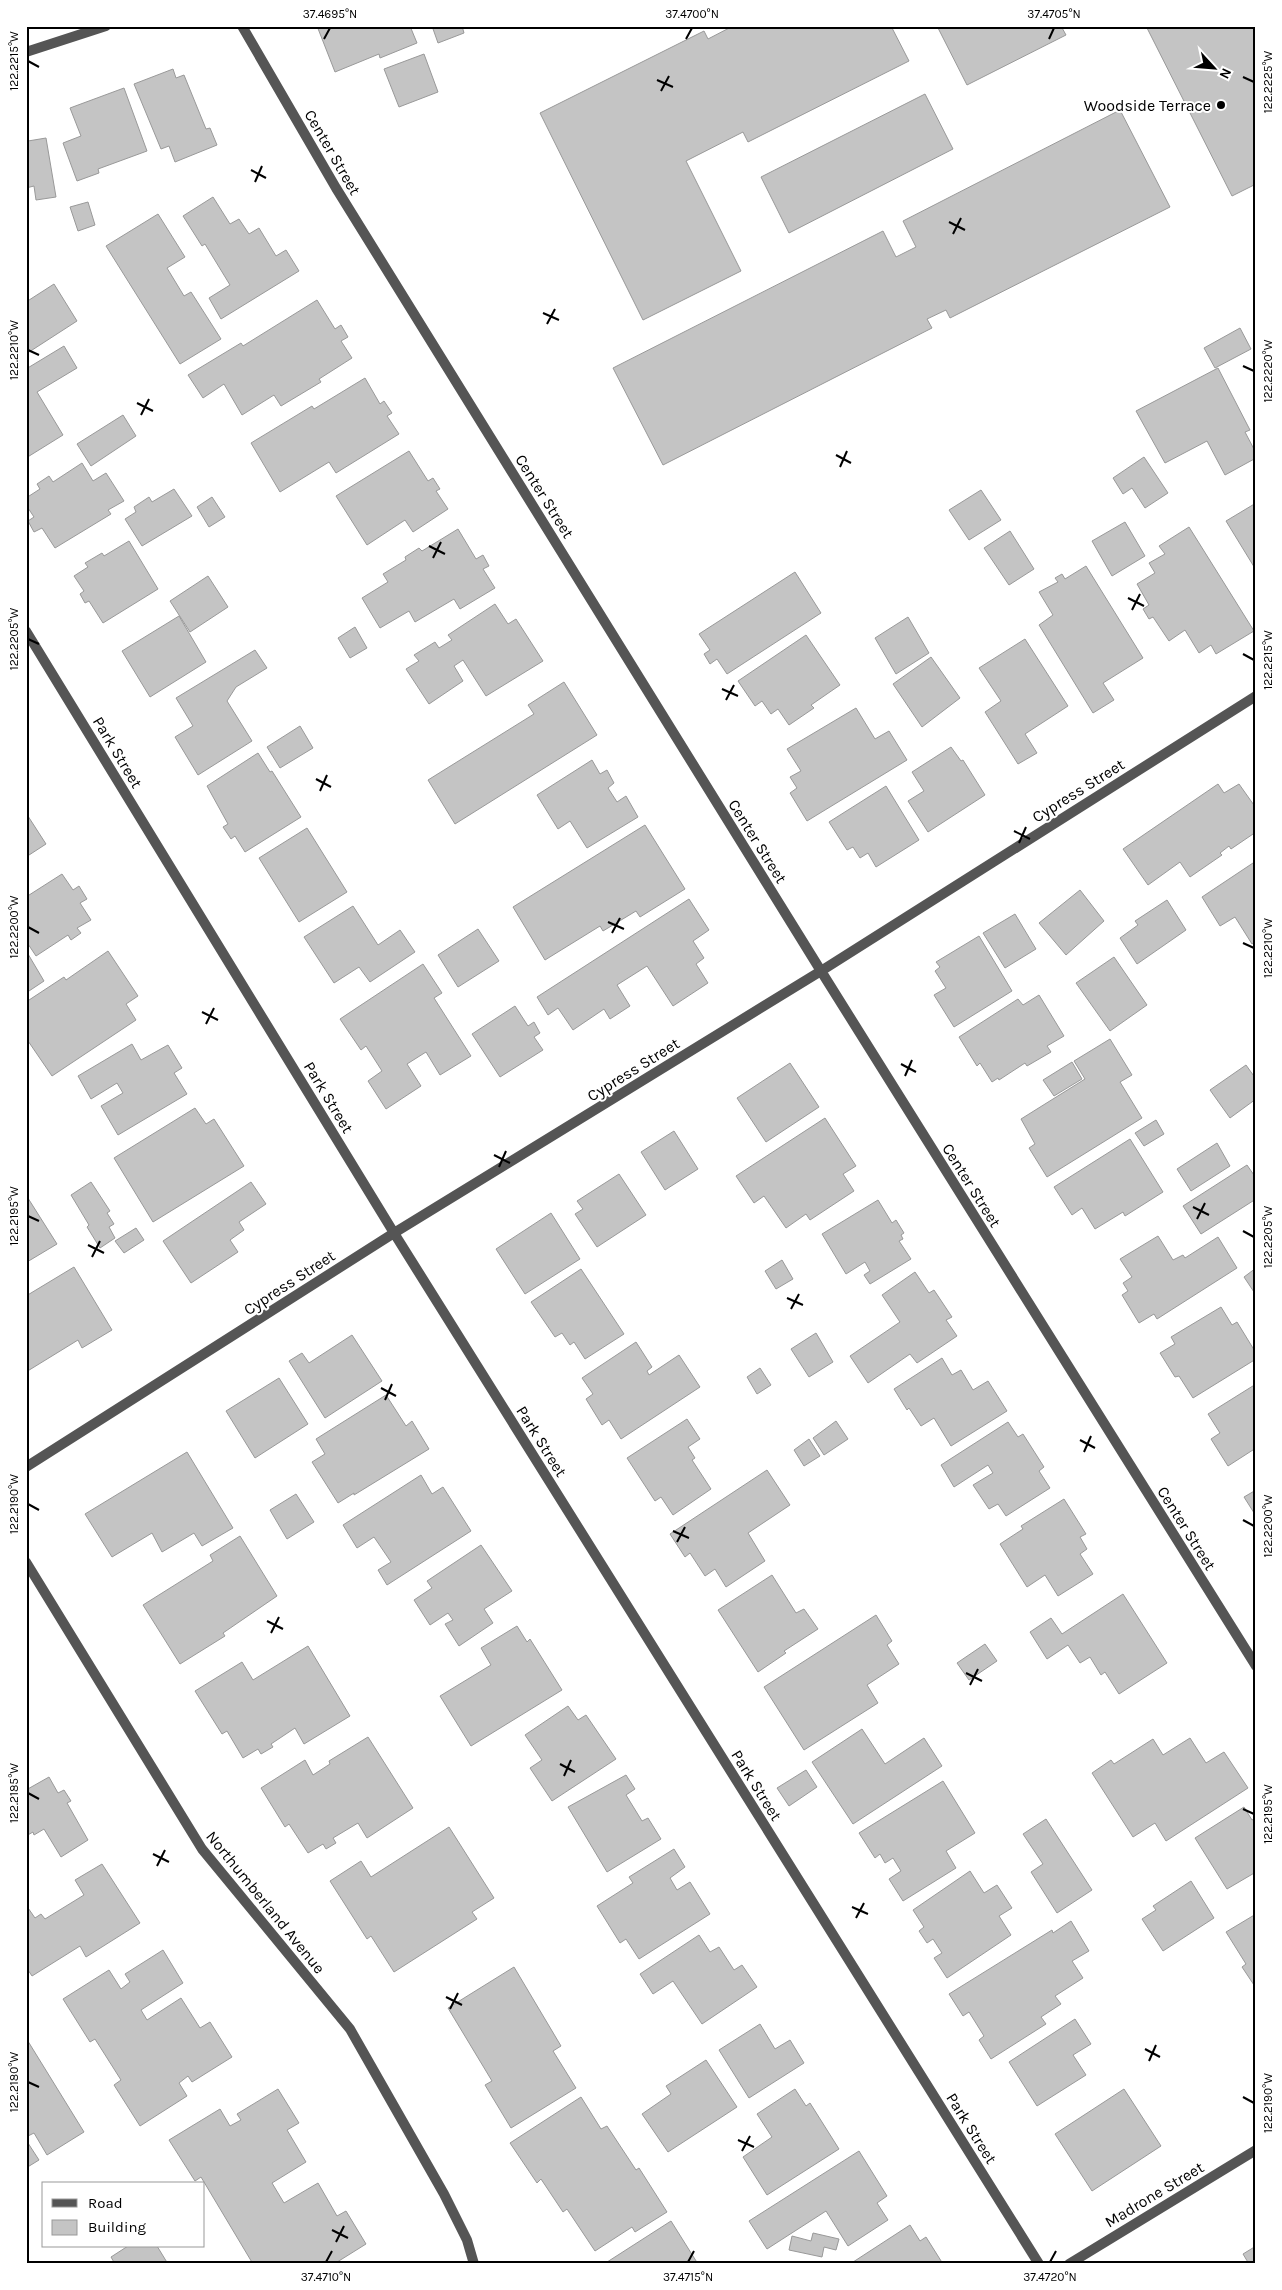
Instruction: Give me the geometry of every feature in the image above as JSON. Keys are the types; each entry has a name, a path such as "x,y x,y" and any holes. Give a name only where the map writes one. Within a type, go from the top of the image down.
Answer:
{"street":[{"path":"26,52 106,26"},
{"name":"Center Street","path":"242,26 341,197 821,971 1256,1666"},
{"name":"Park Street","path":"26,631 394,1233 1039,2264"},
{"name":"Cypress Street","path":"26,1467 394,1233 821,971 1256,696"},
{"name":"Northumberland Avenue","path":"26,1562 202,1849 350,2029 444,2194 467,2240 474,2264"},
{"name":"Madrone Street","path":"1069,2264 1256,2150"}],"building":[{"path":"317,26 410,26 417,43 380,58 379,54 335,72"},
{"path":"432,26 462,26 464,33 438,43"},
{"path":"733,26 891,26 909,61 748,142 743,132 686,161 741,271 643,320 540,113 704,31 708,39"},
{"path":"937,26 1061,26 1066,35 967,85"},
{"name":"Woodside Terrace","path":"1146,26 1256,26 1256,184 1232,196"},
{"path":"424,54 438,92 399,107 384,69"},
{"path":"173,69 176,78 184,75 206,129 210,128 217,145 175,162 169,146 161,149 134,84"},
{"path":"124,88 147,151 98,169 99,173 77,181 63,143 81,136 70,108"},
{"path":"925,94 953,149 789,233 761,177"},
{"path":"1120,110 1170,207 950,318 946,310 927,319 932,328 663,465 613,368 883,231 896,257 916,247 903,221"},
{"path":"27,130 28,141 46,138 56,197 36,200 34,186 26,188"},
{"path":"213,197 230,224 239,219 249,234 259,228 276,256 286,250 299,271 221,319 209,298 230,285 205,244 202,246 183,216"},
{"path":"88,202 95,225 78,231 70,207"},
{"path":"158,214 185,257 167,268 184,296 191,292 221,339 180,364 106,246"},
{"path":"54,284 77,321 26,354 26,302"},
{"path":"317,300 335,329 341,325 348,337 341,341 352,358 319,379 321,382 281,406 274,395 242,415 224,384 203,398 188,375 241,343 243,346"},
{"path":"1240,328 1251,349 1215,368 1204,348"},
{"path":"64,346 77,368 37,392 63,435 26,458 26,369"},
{"path":"1218,368 1250,430 1245,432 1256,453 1256,458 1225,475 1207,441 1165,463 1136,411"},
{"path":"365,378 380,404 384,401 392,413 387,416 399,434 336,473 329,462 280,492 251,443 312,406 314,409"},
{"path":"123,415 136,436 91,466 77,444"},
{"path":"409,451 428,481 433,478 440,489 436,491 448,509 413,532 405,520 367,545 336,496"},
{"path":"1144,457 1168,493 1145,508 1132,488 1123,494 1113,478"},
{"path":"82,463 93,481 106,473 124,501 108,510 111,514 55,548 42,528 34,532 28,521 34,517 26,505 26,498 40,489 37,484 49,476 53,482"},
{"path":"174,489 192,516 142,546 125,519 136,512 134,507 149,497 152,502"},
{"path":"981,490 1001,520 969,540 949,510"},
{"path":"212,497 225,517 209,527 197,507"},
{"path":"1256,503 1256,570 1226,521"},
{"path":"1125,522 1145,556 1112,576 1092,541"},
{"path":"1189,527 1254,631 1216,654 1211,645 1199,653 1185,630 1169,641 1153,617 1149,619 1143,609 1149,605 1137,584 1155,573 1149,563 1165,554 1159,546"},
{"path":"458,529 476,559 483,555 489,566 483,569 495,588 460,609 454,599 415,622 409,611 380,628 362,598 388,582 383,574 406,560 405,557 419,548 422,551"},
{"path":"1010,531 1034,569 1009,585 984,548"},
{"path":"129,541 158,589 103,623 89,601 85,603 80,594 84,591 74,576 88,567 85,563 102,553 104,556"},
{"path":"1086,566 1143,658 1103,683 1114,700 1093,713 1039,625 1053,615 1039,592 1058,582 1055,578 1062,574 1065,579"},
{"path":"795,572 821,613 727,674 717,659 710,664 704,654 710,650 699,634"},
{"path":"208,576 228,607 190,632 170,601"},
{"path":"495,604 508,624 516,619 543,661 486,696 463,660 454,666 463,681 429,704 406,669 419,661 414,655 435,642 439,648 452,640 448,635"},
{"path":"179,616 206,662 150,697 122,651"},
{"path":"908,617 929,653 896,674 875,638"},
{"path":"355,627 367,648 350,658 338,638"},
{"path":"806,635 840,685 811,705 814,708 789,725 778,709 771,714 762,701 755,706 738,681"},
{"path":"1025,639 1068,706 1025,734 1037,753 1018,764 985,712 1001,701 979,668"},
{"path":"255,650 267,668 236,687 227,701 252,741 198,775 175,737 193,726 176,698"},
{"path":"931,657 960,698 922,727 893,684"},
{"path":"564,682 597,735 455,824 428,780 534,714 528,705"},
{"path":"856,708 875,739 889,731 907,760 807,821 790,793 797,788 790,777 801,771 787,749"},
{"path":"300,726 313,748 280,768 267,747"},
{"path":"951,747 961,761 963,760 985,795 928,832 908,801 924,791 912,772"},
{"path":"258,753 270,772 272,771 301,817 245,852 235,836 231,839 223,827 228,824 207,786"},
{"path":"592,760 600,774 607,770 614,783 608,788 617,802 626,796 638,817 587,848 570,821 558,829 537,795"},
{"path":"1218,784 1224,793 1239,784 1256,808 1256,832 1231,849 1229,846 1220,853 1222,855 1190,877 1180,862 1148,885 1123,849"},
{"path":"886,786 919,840 876,867 868,853 860,858 853,847 847,850 829,822"},
{"path":"26,813 46,844 26,857"},
{"path":"645,825 685,889 640,917 636,911 603,931 600,926 545,960 513,907"},
{"path":"307,828 347,892 299,922 259,858"},
{"path":"1256,861 1256,941 1252,944 1235,917 1220,926 1202,897"},
{"path":"62,874 73,890 79,886 87,899 80,903 91,920 77,928 81,933 71,940 68,935 36,956 26,941 26,897"},
{"path":"1080,890 1104,921 1066,955 1039,923"},
{"path":"689,899 709,930 693,941 704,958 696,964 708,983 673,1006 647,966 617,985 630,1006 610,1019 604,1009 573,1030 558,1008 548,1015 537,997"},
{"path":"1167,900 1186,930 1137,964 1120,938 1138,925 1135,921"},
{"path":"353,906 378,945 400,930 415,952 370,982 359,967 334,983 304,937"},
{"path":"1015,914 1036,949 1005,968 983,933"},
{"path":"478,929 499,961 458,987 438,955"},
{"path":"979,936 1012,991 954,1027 934,995 946,988 935,971 940,967 936,962"},
{"path":"108,951 138,996 126,1004 136,1020 52,1076 26,1038 26,1002 64,977 66,980"},
{"path":"28,954 44,981 26,993 26,955"},
{"path":"1114,957 1147,1005 1110,1031 1076,983"},
{"path":"423,964 442,993 434,998 471,1056 440,1075 426,1052 407,1064 421,1086 386,1109 368,1081 382,1071 366,1046 361,1050 340,1019"},
{"path":"1039,995 1064,1036 1047,1046 1051,1052 1027,1066 1025,1063 999,1080 998,1078 992,1082 980,1063 977,1066 959,1037 1018,999 1023,1005"},
{"path":"515,1006 528,1026 534,1022 540,1033 534,1037 543,1050 500,1077 472,1034"},
{"path":"1110,1039 1132,1075 1120,1082 1142,1118 1047,1177 1029,1148 1035,1144 1021,1119 1085,1079 1074,1061"},
{"path":"132,1044 141,1060 168,1045 182,1068 174,1073 187,1094 118,1135 101,1106 123,1093 117,1083 91,1099 78,1076"},
{"path":"1072,1062 1082,1079 1054,1096 1043,1080"},
{"path":"790,1063 819,1107 766,1142 737,1098"},
{"path":"1246,1065 1256,1079 1256,1099 1230,1118 1210,1090"},
{"path":"195,1108 206,1124 214,1119 244,1166 153,1222 114,1158"},
{"path":"825,1118 856,1166 843,1174 854,1191 810,1220 806,1214 786,1228 764,1196 754,1203 736,1176"},
{"path":"1156,1120 1164,1134 1144,1146 1135,1133"},
{"path":"674,1131 698,1169 665,1190 641,1152"},
{"path":"1130,1139 1163,1192 1125,1216 1123,1212 1095,1229 1082,1208 1072,1215 1054,1187"},
{"path":"1217,1143 1230,1166 1191,1191 1177,1169"},
{"path":"1247,1165 1256,1178 1256,1199 1201,1234 1183,1206"},
{"path":"619,1174 646,1215 597,1247 575,1214 583,1209 577,1201"},
{"path":"91,1182 110,1211 107,1213 114,1224 109,1227 115,1238 100,1248 71,1195"},
{"path":"251,1182 266,1204 239,1222 244,1230 230,1240 238,1252 191,1283 163,1241"},
{"path":"26,1195 57,1244 27,1262 26,1261"},
{"path":"878,1200 892,1223 896,1220 904,1233 901,1235 903,1239 899,1241 911,1259 870,1284 864,1275 870,1271 865,1262 846,1274 822,1234"},
{"path":"551,1213 580,1259 525,1294 496,1249"},
{"path":"136,1228 144,1240 124,1253 115,1241"},
{"path":"1158,1236 1173,1260 1183,1255 1185,1258 1218,1237 1237,1268 1157,1319 1154,1314 1139,1323 1122,1295 1128,1291 1123,1283 1132,1277 1120,1259"},
{"path":"782,1260 793,1279 776,1289 765,1271"},
{"path":"74,1267 112,1330 82,1348 78,1340 26,1372 26,1296"},
{"path":"1256,1268 1256,1295 1244,1277"},
{"path":"581,1269 624,1334 585,1359 574,1342 570,1345 562,1333 555,1337 531,1302"},
{"path":"915,1272 929,1293 934,1290 952,1317 946,1320 957,1336 917,1363 910,1354 868,1383 850,1356 900,1322 882,1295"},
{"path":"1221,1307 1232,1325 1237,1322 1256,1353 1256,1359 1193,1398 1179,1376 1175,1377 1160,1353 1175,1344 1171,1337"},
{"path":"816,1333 833,1362 809,1377 791,1349"},
{"path":"352,1335 382,1381 325,1418 289,1361 302,1353 309,1363"},
{"path":"636,1342 652,1367 647,1371 649,1375 679,1355 700,1387 621,1439 609,1420 602,1425 586,1399 593,1394 582,1378"},
{"path":"942,1358 952,1375 961,1370 973,1390 988,1381 1007,1411 951,1446 934,1418 921,1426 909,1408 907,1410 894,1389"},
{"path":"760,1368 771,1385 757,1394 747,1377"},
{"path":"279,1378 308,1424 255,1458 226,1411"},
{"path":"1256,1384 1256,1448 1228,1466 1211,1439 1220,1433 1208,1414"},
{"path":"386,1395 406,1426 412,1421 429,1449 338,1503 312,1462 325,1454 316,1439"},
{"path":"687,1419 700,1439 688,1447 695,1458 692,1460 711,1489 673,1515 661,1497 655,1501 627,1458"},
{"path":"836,1421 848,1439 824,1455 813,1438"},
{"path":"1008,1422 1018,1437 1023,1434 1044,1467 1039,1471 1050,1488 1006,1516 998,1504 989,1509 973,1485 993,1473 988,1465 954,1487 941,1465"},
{"path":"809,1439 820,1456 804,1466 794,1450"},
{"path":"187,1452 233,1528 202,1546 194,1533 162,1552 152,1533 112,1557 85,1514"},
{"path":"767,1470 790,1505 748,1533 765,1561 726,1587 715,1569 705,1576 690,1553 685,1557 670,1534"},
{"path":"421,1475 432,1494 443,1487 471,1531 387,1585 378,1570 391,1562 374,1537 357,1548 343,1525"},
{"path":"1256,1490 1256,1516 1244,1497"},
{"path":"296,1494 314,1522 287,1539 270,1510"},
{"path":"1064,1499 1086,1534 1080,1537 1087,1549 1080,1554 1093,1574 1058,1596 1045,1575 1027,1587 1000,1544 1023,1529 1021,1526"},
{"path":"240,1536 277,1596 223,1633 225,1636 180,1664 143,1605 213,1561 210,1555"},
{"path":"481,1545 512,1591 484,1609 493,1623 459,1646 445,1624 453,1620 448,1613 430,1625 414,1600 432,1588 427,1581"},
{"path":"772,1575 796,1613 804,1609 818,1629 784,1651 786,1653 758,1672 718,1610"},
{"path":"1123,1594 1167,1663 1119,1694 1105,1672 1101,1675 1090,1657 1080,1663 1068,1645 1047,1659 1030,1632 1051,1618 1062,1634"},
{"path":"876,1615 892,1641 887,1645 899,1664 867,1685 878,1703 804,1750 764,1687"},
{"path":"517,1626 527,1642 530,1639 562,1690 471,1746 440,1696 491,1665 481,1648"},
{"path":"985,1644 997,1661 969,1680 957,1663"},
{"path":"308,1646 350,1716 304,1744 295,1728 271,1744 273,1747 261,1754 258,1749 243,1758 227,1731 222,1734 195,1691 242,1662 253,1680"},
{"path":"568,1706 578,1720 586,1715 616,1759 552,1801 530,1768 542,1760 525,1735"},
{"path":"862,1729 885,1764 924,1738 942,1766 853,1824 812,1762"},
{"path":"368,1737 413,1808 367,1838 358,1823 333,1838 336,1843 326,1849 323,1844 308,1853 289,1824 285,1827 261,1788 305,1760 313,1775 330,1764 329,1761"},
{"path":"1190,1738 1206,1763 1224,1752 1248,1788 1166,1841 1155,1823 1133,1837 1092,1773 1111,1760 1114,1764 1153,1739 1163,1755"},
{"path":"806,1770 817,1787 789,1806 777,1788"},
{"path":"626,1775 635,1789 626,1795 642,1821 648,1818 661,1839 607,1872 568,1807"},
{"path":"49,1777 58,1793 64,1790 71,1801 67,1803 88,1840 61,1857 44,1829 34,1835 33,1832 26,1836 26,1790"},
{"path":"943,1781 975,1833 946,1851 956,1868 903,1901 889,1879 901,1871 893,1858 885,1863 880,1854 875,1858 859,1833"},
{"path":"1244,1807 1252,1820 1256,1818 1256,1872 1227,1889 1195,1838"},
{"path":"1046,1819 1092,1890 1057,1913 1031,1872 1043,1864 1023,1834"},
{"path":"449,1827 494,1898 472,1912 477,1919 394,1972 371,1936 367,1939 330,1881 361,1861 371,1877"},
{"path":"674,1849 685,1867 670,1878 677,1890 690,1882 710,1914 639,1959 626,1939 620,1943 597,1906 633,1883 629,1877"},
{"path":"102,1864 140,1923 86,1957 80,1946 32,1976 26,1967 26,1905 35,1918 41,1914 45,1919 84,1895 75,1880"},
{"path":"970,1871 984,1893 997,1885 1012,1908 999,1916 1011,1935 947,1978 934,1958 942,1953 933,1939 927,1943 919,1931 924,1927 913,1910"},
{"path":"1191,1881 1214,1918 1163,1951 1142,1919 1156,1910 1153,1906"},
{"path":"1256,1914 1256,1988 1242,1967 1246,1964 1226,1932"},
{"path":"1071,1921 1089,1951 1072,1961 1083,1978 1055,1996 1061,2004 1041,2017 1046,2024 991,2059 979,2040 984,2036 969,2012 963,2016 949,1994 1052,1930 1053,1933"},
{"path":"699,1935 710,1952 719,1947 734,1970 742,1965 757,1987 702,2024 673,1981 653,1994 640,1974"},
{"path":"163,1950 183,1983 141,2010 147,2020 181,1998 200,2028 210,2022 232,2057 192,2082 188,2076 179,2083 187,2096 140,2126 114,2085 121,2080 95,2039 90,2042 63,1999 109,1970 121,1989 130,1982 125,1974"},
{"path":"514,1967 561,2046 553,2051 576,2088 511,2128 485,2085 492,2081 448,2008"},
{"path":"1075,2019 1091,2044 1073,2055 1086,2075 1037,2106 1009,2062"},
{"path":"760,2024 775,2049 790,2040 804,2063 749,2098 719,2050"},
{"path":"26,2038 84,2132 47,2155 34,2133 26,2137"},
{"path":"706,2060 737,2107 668,2152 642,2114 671,2094 666,2086"},
{"path":"278,2089 299,2123 287,2130 306,2162 272,2183 284,2203 318,2183 337,2216 346,2211 366,2244 334,2264 253,2264 205,2182 201,2177 195,2181 169,2140 220,2109 230,2126 241,2120 237,2114"},
{"path":"795,2089 806,2106 810,2103 839,2149 767,2195 743,2157 772,2137 757,2114"},
{"path":"1124,2089 1161,2146 1092,2191 1055,2134"},
{"path":"581,2097 601,2129 607,2126 636,2170 639,2168 667,2212 635,2232 632,2227 595,2251 567,2209 563,2212 541,2179 537,2183 510,2143"},
{"path":"26,2140 39,2160 26,2168"},
{"path":"859,2151 887,2196 877,2203 888,2220 848,2246 826,2211 767,2249 749,2221"},
{"path":"671,2221 698,2264 604,2264"},
{"path":"910,2225 920,2241 926,2237 943,2264 850,2264"},
{"path":"813,2233 839,2239 836,2250 824,2247 822,2257 789,2250 792,2236 811,2241"},
{"path":"1256,2246 1256,2264 1249,2264 1243,2254"},
{"path":"125,2248 158,2248 168,2264 115,2264 111,2257"}],"place":[{"name":"Woodside Terrace","path":"1221,105"}]}
